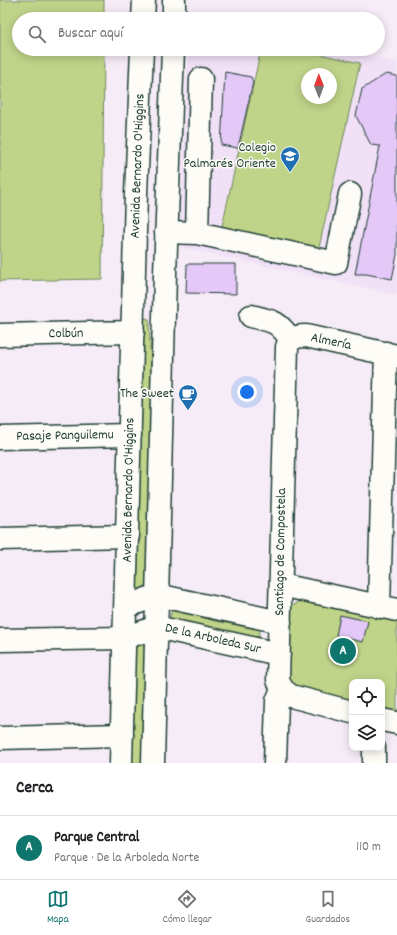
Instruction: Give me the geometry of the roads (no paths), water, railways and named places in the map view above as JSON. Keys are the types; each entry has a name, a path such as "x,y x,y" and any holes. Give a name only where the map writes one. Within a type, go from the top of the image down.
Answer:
{"street":[{"path":"143,12 144,0"},
{"path":"174,0 174,12"},
{"name":"Avenida Bernardo O'Higgins","path":"121,763 133,308 142,56"},
{"path":"153,763 166,232 173,56"},
{"path":"197,233 201,79"},
{"path":"166,232 197,233 336,263 350,194"},
{"path":"133,308 147,313 154,318 159,324 164,338"},
{"name":"Almería","path":"252,316 270,320 279,325 291,340 299,336 306,336 391,355"},
{"name":"Colbún","path":"0,335 133,332"},
{"name":"Santiago de Compostela","path":"275,763 277,700 282,689 278,680 278,654 286,352 288,344 291,340"},
{"path":"126,607 157,595 280,604 306,590 388,608 391,355"},
{"name":"Pasaje Panguilemu","path":"0,438 130,435"},
{"path":"0,539 128,536"},
{"name":"De la Arboleda Sur","path":"0,640 125,638 156,627 278,654"},
{"path":"282,689 291,696 349,711"},
{"path":"385,721 397,723"},
{"path":"0,738 122,736"},
{"path":"374,751 374,763"}],"place":[{"name":"Colegio Palmarés Oriente","path":"290,173"},
{"name":"The Sweet","path":"188,411"},
{"name":"Parque Central","path":"343,651"}]}
